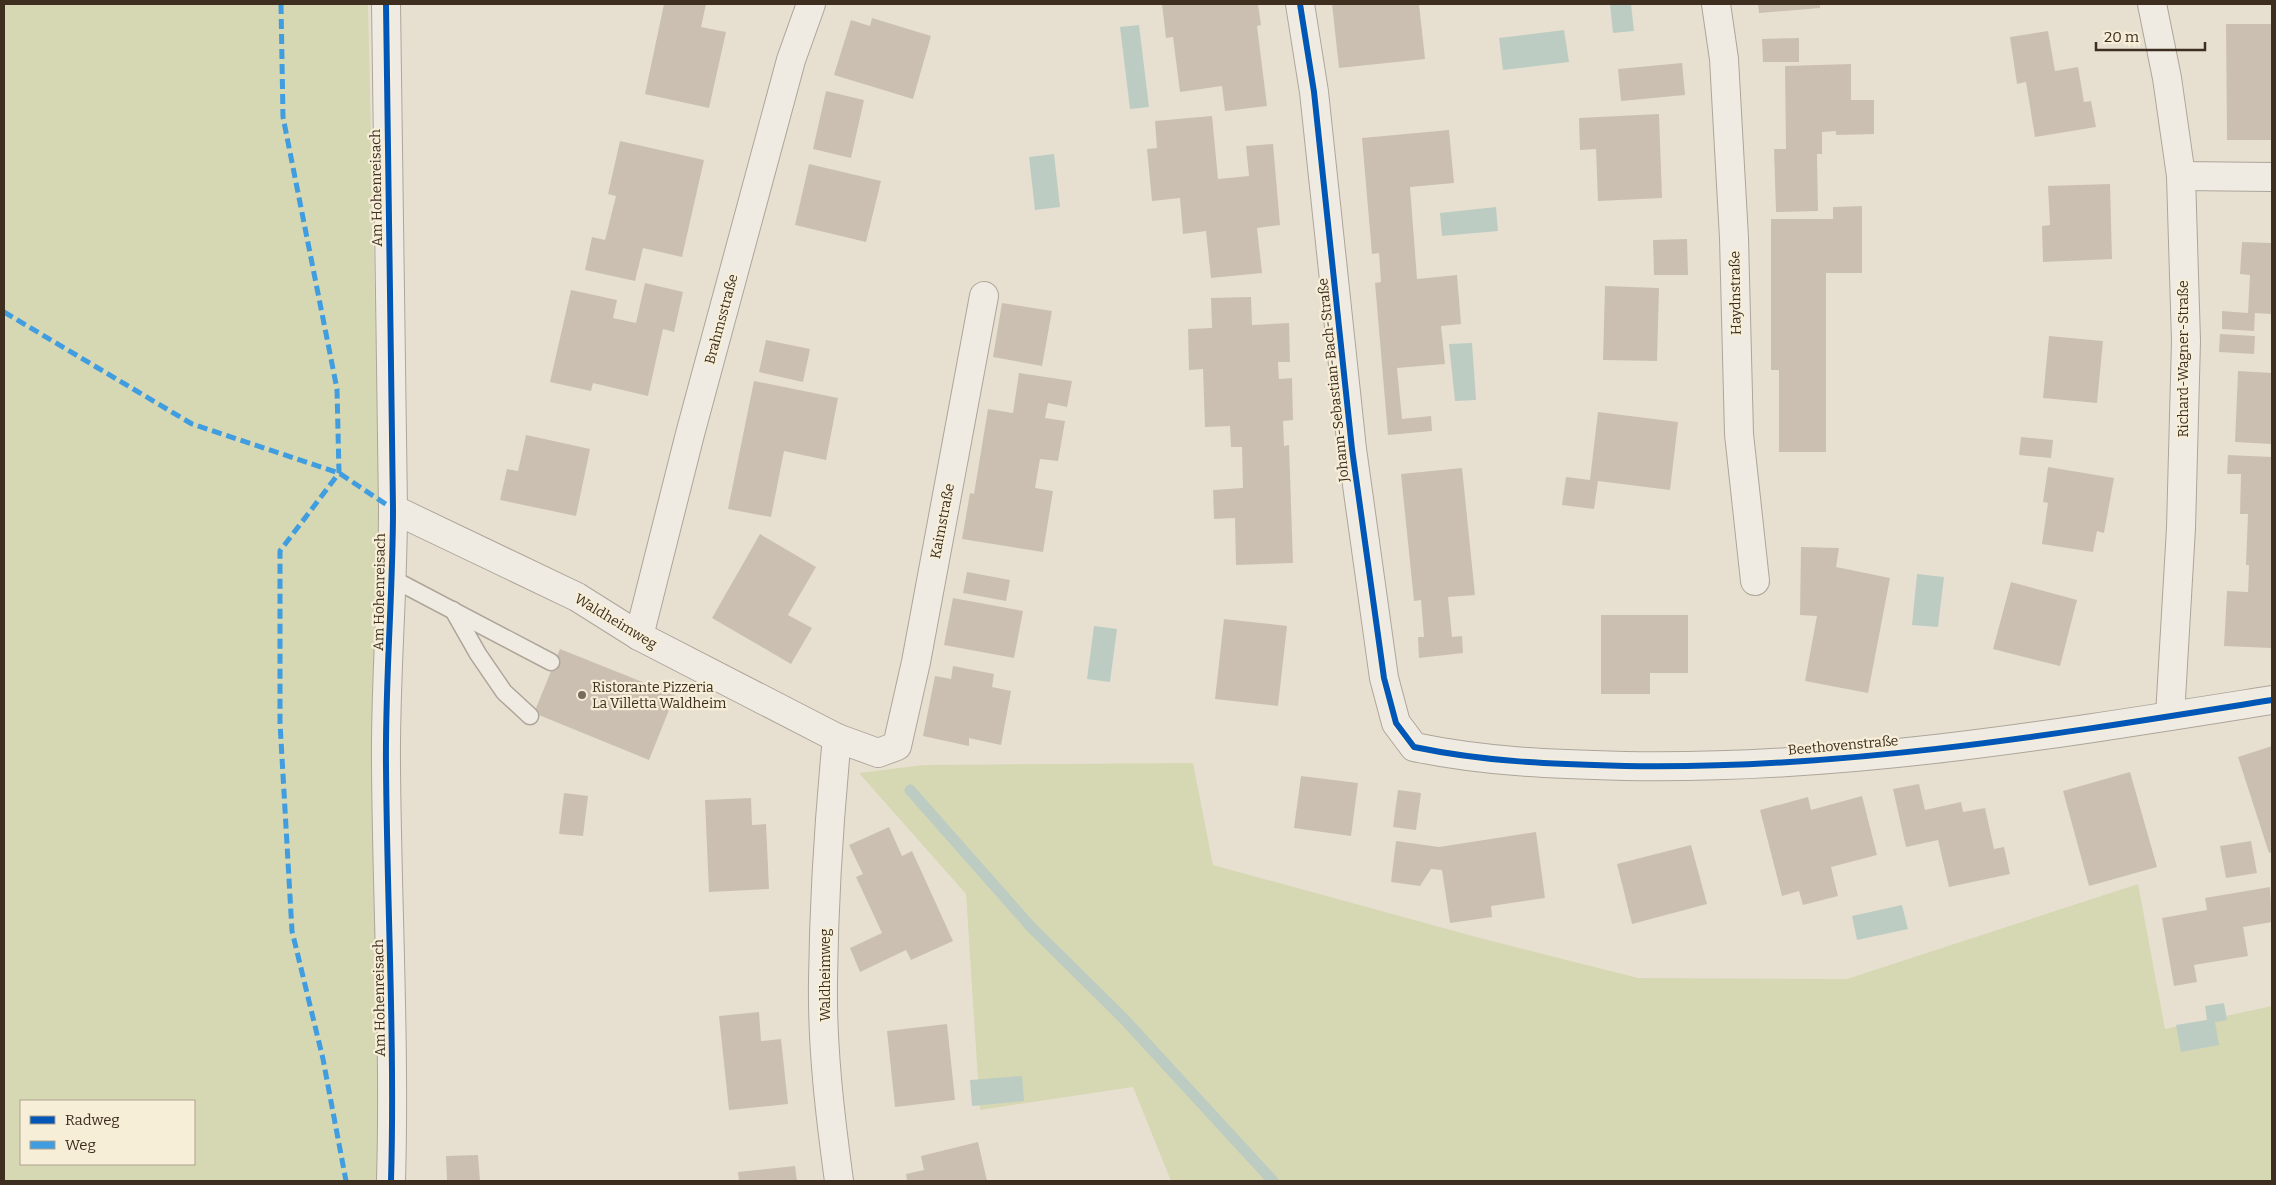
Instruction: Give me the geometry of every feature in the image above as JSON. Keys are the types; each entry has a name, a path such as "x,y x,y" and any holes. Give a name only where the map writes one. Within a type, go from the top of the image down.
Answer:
{"street":[{"name":"Am Hohenreisach","path":"386,4 393,509 393,579 386,764 394,1099 391,1181"},
{"name":"Brahmsstraße","path":"638,636 692,424 791,60 811,4"},
{"name":"Johann-Sebastian-Bach-Straße","path":"1300,4 1314,92 1352,450 1384,678 1396,723 1414,747"},
{"name":"Haydnstraße","path":"1716,4 1724,59 1734,238 1739,434 1755,581"},
{"name":"Richard-Wagner-Straße","path":"2152,4 2167,78 2181,176 2186,341 2181,528 2170,716"},
{"path":"2181,176 2272,177"},
{"name":"Kaimstraße","path":"897,746 916,662 984,296"},
{"name":"Waldheimweg","path":"393,509 577,597 638,636 837,738 878,753 897,746"},
{"name":"Beethovenstraße","path":"1414,747 1463,757 1541,764 1675,767 1789,762 1870,756 1993,742 2272,700"},
{"name":"Waldheimweg","path":"837,738 830,811 823,982 829,1110 839,1181"}],"lane":[{"path":"393,579 551,662"},
{"path":"453,610 478,654 504,692 530,716"}],"green space":[{"path":"4,4 368,4 393,1088 386,1181 4,1181"},
{"path":"1193,763 1213,865 1476,937 1638,978 1847,979 2138,884 2165,1029 2272,1006 2272,1181 1171,1181 1133,1087 980,1110 966,894 859,773 924,765"}],"shaded area":[{"path":"1610,4 1631,4 1634,31 1613,33"},
{"path":"1139,25 1149,107 1130,109 1120,27"},
{"path":"1564,30 1569,62 1503,70 1499,38"},
{"path":"1054,154 1060,207 1035,210 1029,157"},
{"path":"1496,207 1498,231 1442,236 1440,213"},
{"path":"1472,343 1476,400 1455,401 1449,344"},
{"path":"1917,574 1944,577 1938,627 1912,625"},
{"path":"1094,626 1117,629 1110,682 1087,679"},
{"path":"1902,905 1908,929 1857,940 1852,916"},
{"path":"2224,1003 2227,1020 2215,1022 2219,1045 2181,1052 2176,1025 2207,1020 2205,1006"},
{"path":"1022,1076 1024,1101 972,1106 970,1080"}],"building":[{"path":"664,4 706,4 701,27 726,32 709,108 645,94"},
{"path":"1162,4 1258,4 1261,25 1257,26 1267,106 1225,111 1222,86 1180,92 1173,37 1166,38"},
{"path":"1332,4 1419,4 1425,59 1339,68"},
{"path":"1758,4 1820,4 1820,8 1759,13"},
{"path":"872,18 931,36 913,99 834,75 851,20 870,26"},
{"path":"2226,24 2272,24 2272,140 2227,140"},
{"path":"2048,31 2055,71 2078,67 2084,102 2091,101 2096,127 2035,137 2026,82 2017,84 2010,37"},
{"path":"1799,38 1799,62 1763,62 1762,39"},
{"path":"1682,63 1685,95 1621,101 1618,69"},
{"path":"1851,64 1851,100 1874,100 1874,134 1836,135 1836,131 1822,132 1822,154 1817,154 1818,211 1776,212 1774,149 1786,149 1785,66"},
{"path":"826,91 864,100 851,158 813,149"},
{"path":"1659,114 1662,198 1598,201 1596,149 1580,150 1579,118"},
{"path":"1212,116 1218,179 1249,176 1246,146 1273,144 1280,225 1257,228 1262,273 1211,278 1206,231 1183,234 1180,198 1152,201 1147,149 1157,148 1155,121"},
{"path":"1449,130 1454,183 1410,187 1417,279 1457,275 1461,324 1441,326 1445,364 1397,368 1402,419 1431,416 1432,431 1388,435 1375,283 1381,282 1379,253 1372,254 1362,138"},
{"path":"620,141 704,160 682,257 643,248 635,281 585,270 592,237 605,240 616,196 608,194"},
{"path":"809,164 881,181 866,242 795,225"},
{"path":"2110,184 2112,259 2043,262 2042,226 2050,225 2048,186"},
{"path":"1862,206 1862,273 1826,273 1826,452 1779,452 1779,370 1771,370 1771,219 1833,219 1833,207"},
{"path":"1687,239 1688,275 1654,275 1653,240"},
{"path":"2242,242 2272,243 2272,314 2255,313 2254,331 2222,329 2222,311 2248,313 2250,275 2240,274"},
{"path":"645,283 683,292 674,332 663,329 648,396 593,383 591,391 550,382 571,290 617,300 613,318 636,323"},
{"path":"1605,286 1659,288 1657,361 1603,360"},
{"path":"1251,297 1252,325 1289,323 1290,362 1278,362 1279,379 1292,378 1293,420 1283,421 1284,446 1289,445 1293,563 1236,565 1235,518 1214,519 1213,490 1243,488 1242,447 1231,447 1230,426 1205,427 1203,369 1189,370 1188,329 1212,328 1211,298"},
{"path":"1002,303 1052,311 1042,366 993,357"},
{"path":"2220,334 2255,336 2254,354 2219,352"},
{"path":"2049,336 2103,341 2097,403 2043,398"},
{"path":"766,340 810,349 803,382 759,372"},
{"path":"2238,371 2272,373 2272,444 2235,442"},
{"path":"1019,373 1072,381 1067,407 1048,403 1045,418 1065,421 1058,461 1040,459 1035,488 1053,491 1043,552 962,539 970,493 974,494 988,409 1013,413"},
{"path":"754,381 838,398 826,460 784,451 771,517 728,509"},
{"path":"1598,412 1678,422 1670,490 1598,481 1594,509 1562,505 1566,477 1590,480"},
{"path":"526,435 590,449 576,516 500,500 507,469 518,471"},
{"path":"2021,437 2053,440 2051,458 2019,455"},
{"path":"2228,455 2272,457 2272,648 2224,646 2227,591 2248,592 2249,565 2246,565 2248,514 2240,514 2241,474 2227,474"},
{"path":"2048,467 2114,478 2104,533 2097,531 2093,552 2042,544 2048,503 2043,502"},
{"path":"1462,468 1475,595 1448,597 1452,637 1462,636 1463,653 1419,658 1418,637 1424,637 1421,600 1414,601 1401,474"},
{"path":"760,534 816,567 788,615 812,628 791,664 712,618"},
{"path":"1801,547 1839,548 1836,567 1890,578 1868,693 1805,681 1817,616 1800,615"},
{"path":"967,572 1010,580 1006,601 963,593"},
{"path":"2011,582 2077,600 2060,666 1993,649"},
{"path":"953,598 1023,611 1014,658 944,645"},
{"path":"1601,615 1688,615 1688,673 1650,673 1650,694 1601,694"},
{"path":"1224,619 1287,626 1278,706 1215,699"},
{"name":"Ristorante Pizzeria La Villetta Waldheim","path":"560,649 675,695 649,760 534,713"},
{"path":"953,666 994,674 992,687 1011,691 1001,745 969,738 969,746 923,736 935,676 951,679"},
{"path":"2272,746 2272,852 2269,853 2238,757"},
{"path":"2130,772 2157,867 2089,886 2063,791"},
{"path":"1301,776 1358,783 1351,836 1294,828"},
{"path":"1919,784 1925,810 1961,802 1963,812 1985,808 1994,849 2004,847 2010,874 1949,887 1938,840 1906,847 1893,789"},
{"path":"1398,790 1421,793 1416,830 1393,827"},
{"path":"564,793 588,796 583,836 559,834"},
{"path":"1862,796 1877,855 1831,867 1838,896 1803,905 1799,891 1782,896 1760,810 1808,797 1811,810"},
{"path":"751,798 752,825 766,824 769,889 709,892 705,800"},
{"path":"889,827 902,856 912,851 953,941 911,960 906,950 860,972 850,948 882,933 856,877 863,874 849,845"},
{"path":"1536,832 1545,898 1491,906 1492,917 1450,923 1442,870 1431,869 1420,886 1391,882 1396,841 1439,847"},
{"path":"2251,841 2257,873 2226,878 2220,846"},
{"path":"1691,845 1707,904 1632,924 1617,864"},
{"path":"2270,887 2272,922 2243,927 2248,956 2194,965 2197,982 2174,986 2162,918 2207,910 2205,898"},
{"path":"759,1012 761,1041 781,1039 788,1104 729,1110 719,1016"},
{"path":"947,1024 955,1100 895,1107 887,1031"},
{"path":"978,1142 987,1181 907,1181 906,1174 924,1170 921,1156"},
{"path":"478,1155 480,1181 447,1181 446,1156"},
{"path":"795,1166 797,1181 739,1181 738,1172"}],"waterway":[{"path":"910,790 1031,927 1124,1019 1273,1181"}],"marked path":[{"path":"281,4 283,117 337,389 339,473 280,551 280,723 292,931 323,1059 346,1181"},
{"path":"4,312 192,424 339,473 393,509"}],"cycle path":[{"path":"386,4 393,509 386,734 392,1077 391,1181"},
{"path":"1300,4 1314,92 1352,449 1384,678 1396,723 1414,747 1493,759 1571,764 1707,766 1788,762 1869,756 2031,737 2272,700"}],"place":[{"name":"Ristorante Pizzeria La Villetta Waldheim","path":"582,695"}]}
